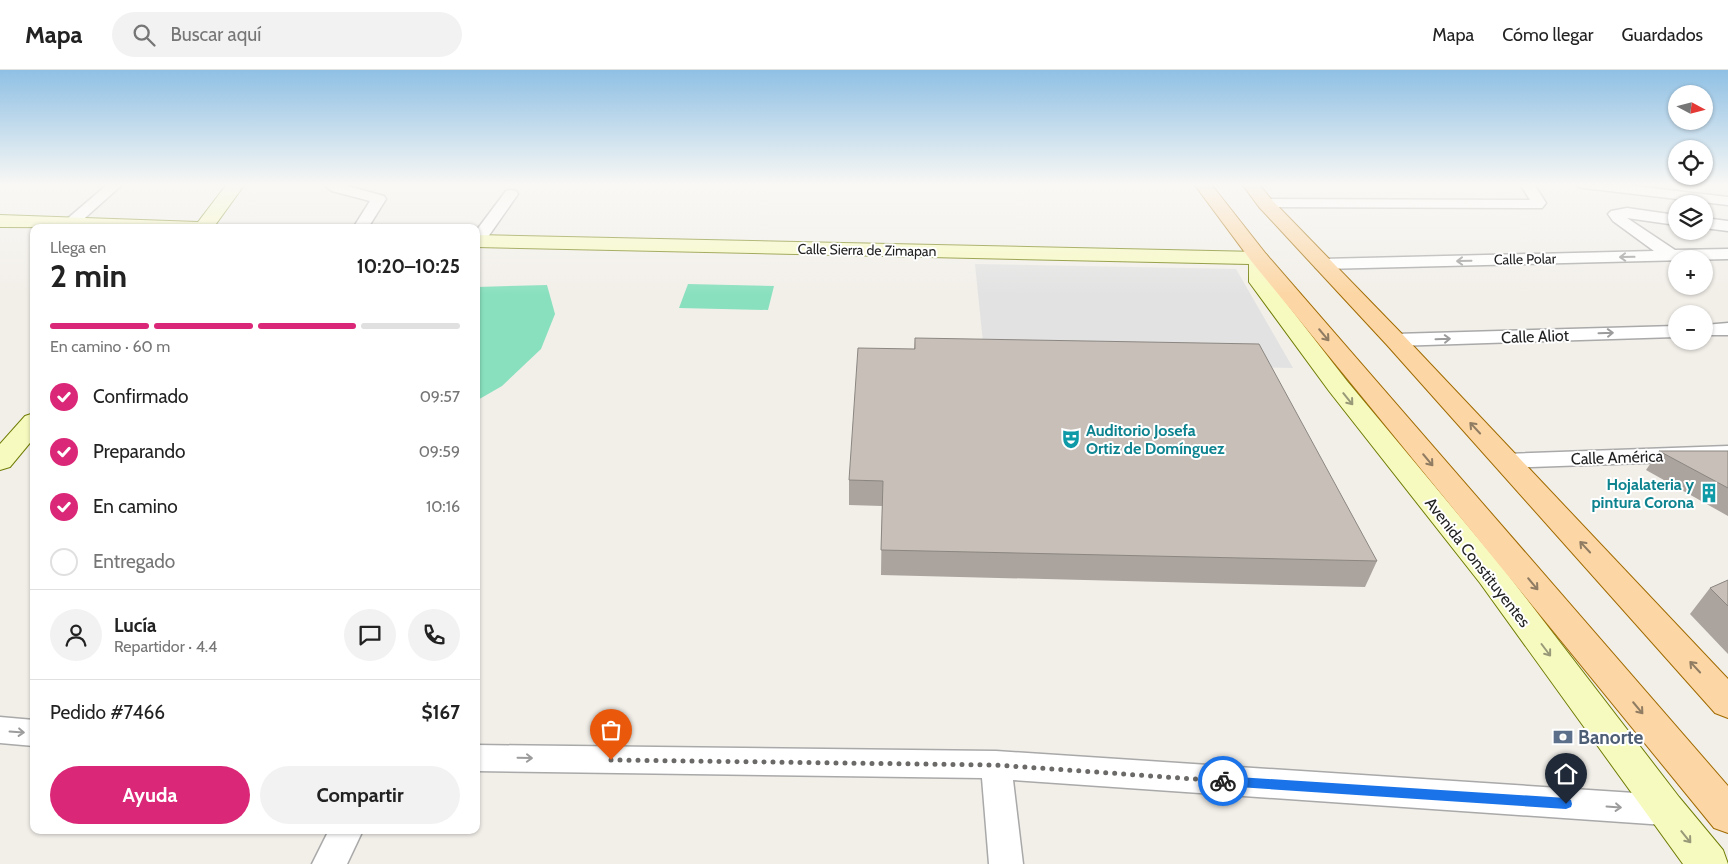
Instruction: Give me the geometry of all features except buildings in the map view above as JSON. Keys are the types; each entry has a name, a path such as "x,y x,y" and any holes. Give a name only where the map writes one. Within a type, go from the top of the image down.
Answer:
{"main road":[{"name":"Avenida Constituyentes","path":"1231,221 1259,258 1728,815"},
{"path":"1283,221 1395,340 1728,703"}],"street":[{"path":"4,221 125,224"},
{"path":"480,237 491,221"},
{"path":"1622,221 1668,253"},
{"path":"1713,224 1728,226"},
{"path":"0,234 30,235"},
{"name":"Calle Sierra de Zimapan","path":"480,241 1259,258"},
{"name":"Calle Polar","path":"1713,255 1728,254"},
{"name":"Calle Polar","path":"1322,264 1668,256"},
{"name":"Avenida Constituyentes","path":"1259,258 1259,282 1338,386 1491,575 1665,810 1708,864"},
{"path":"1713,330 1728,329"},
{"name":"Calle Aliot","path":"1395,340 1668,331"},
{"path":"0,461 30,426"},
{"name":"Calle América","path":"1505,461 1728,453"},
{"path":"0,730 30,733"},
{"path":"480,758 996,765 1665,810"},
{"path":"996,765 1006,864"},
{"path":"328,864 344,834"}],"green space":[{"path":"688,284 774,286 768,310 679,308"},
{"path":"547,285 555,314 541,349 502,386 480,399 480,287"}],"shaded area":[{"path":"975,264 1236,269 1293,368 985,362"}],"way so far":[{"path":"611,760 996,765 1223,781"}],"place":[{"name":"Auditorio Josefa Ortiz de Domínguez","path":"1071,439"},
{"name":"Hojalateria y pintura Corona","path":"1709,493"},
{"name":"Banorte","path":"1563,737"}],"route":[{"path":"1223,781 1566,804"}]}
